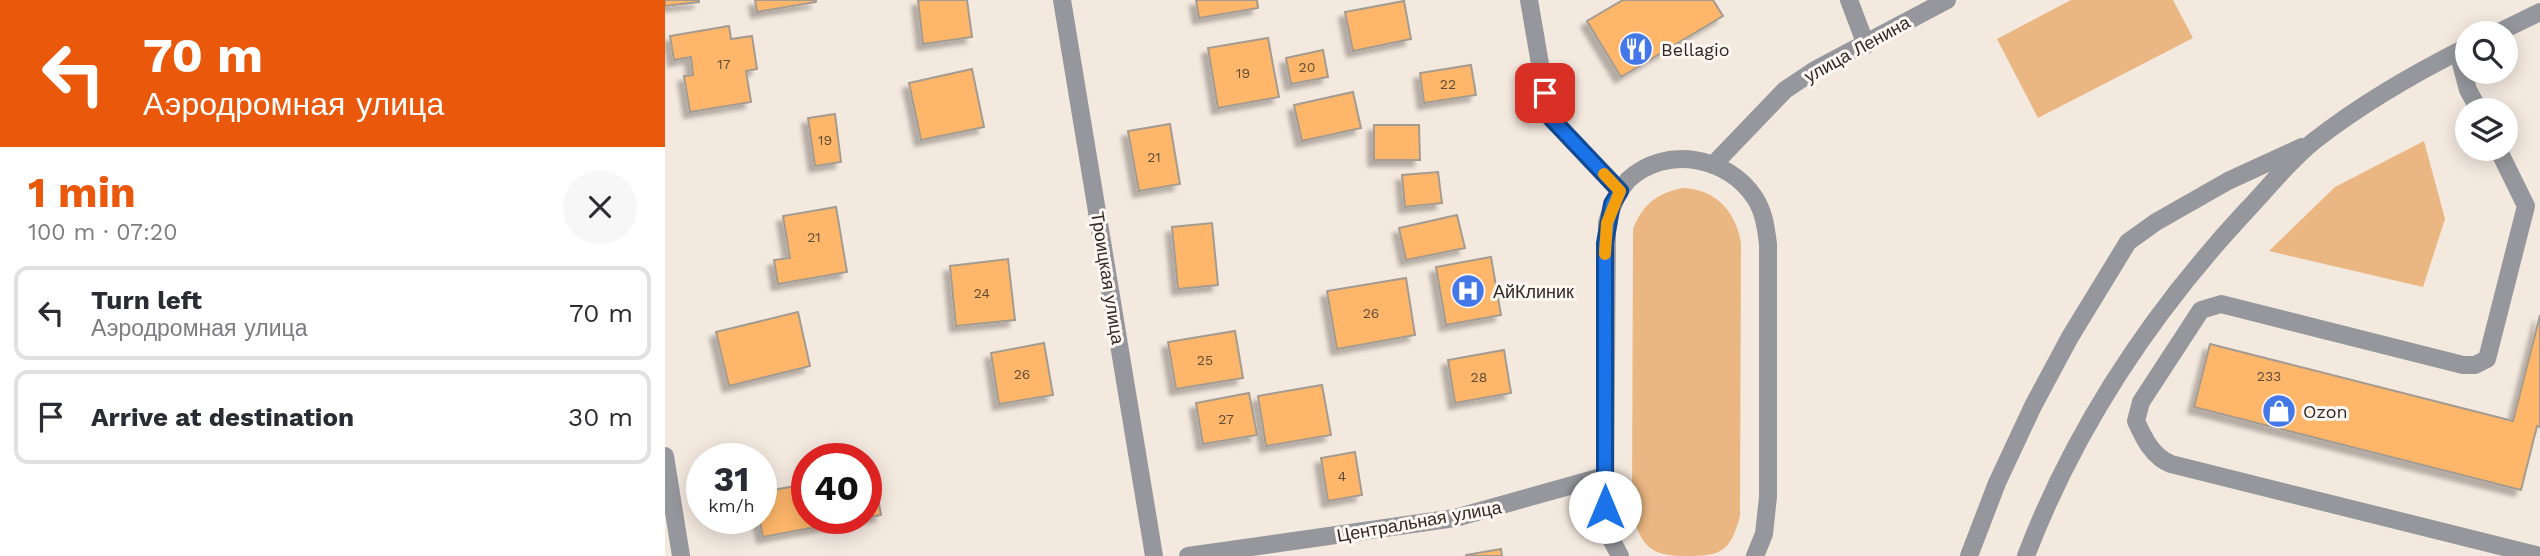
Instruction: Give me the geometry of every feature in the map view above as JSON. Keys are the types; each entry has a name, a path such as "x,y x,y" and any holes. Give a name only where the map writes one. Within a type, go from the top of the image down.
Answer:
{"street":[{"name":"Троицкая улица","path":"1062,0 1154,556"},
{"path":"1529,0 1549,116 1620,191"},
{"path":"1849,0 1866,45"},
{"name":"улица Ленина","path":"1713,165 1786,90 1815,70 1947,0"},
{"path":"2518,23 2540,12"},
{"path":"1969,556 1997,483 2033,407 2070,337 2128,243 2156,222 2228,181 2311,143 2352,114 2455,55"},
{"path":"2026,556 2071,454 2134,346 2161,309 2232,226 2311,143"},
{"path":"1620,556 1607,524 1605,243 1612,204 1620,191 1639,172 1667,160 1682,159 1713,165 1737,178 1755,198 1766,224 1768,497 1764,534 1755,556"},
{"path":"2504,161 2526,206 2487,359 2475,365 2463,365 2221,304 2212,304 2201,310 2149,391 2137,412 2136,421 2160,460 2171,464 2540,556"},
{"path":"665,456 681,556"},
{"name":"Центральная улица","path":"1188,556 1455,518 1605,476"}],"shaded area":[{"path":"2071,0 2173,0 2193,38 2038,118 1997,39"},
{"path":"2424,141 2445,219 2423,287 2269,251 2335,187"},
{"path":"1683,188 1705,193 1723,204 1734,221 1741,243 1740,516 1732,537 1723,550 1698,556 1674,556 1656,551 1644,542 1632,514 1633,229 1641,213 1652,201"}],"building":[{"path":"665,0 699,0 699,2 665,6"},
{"path":"755,0 816,0 816,2 757,12"},
{"path":"918,0 967,0 972,37 923,44"},
{"path":"1196,0 1257,0 1258,8 1199,18"},
{"name":"Bellagio","path":"1623,0 1713,0 1723,16 1621,77 1587,21"},
{"path":"1404,1 1411,39 1353,51 1345,12"},
{"path":"729,26 731,39 752,36 757,69 746,71 751,102 690,112 684,76 693,75 691,57 674,60 670,36"},
{"path":"1268,38 1279,97 1218,108 1208,48"},
{"path":"1323,50 1328,77 1291,84 1286,58"},
{"path":"1471,65 1476,95 1424,103 1420,73"},
{"path":"972,69 984,127 921,140 909,83"},
{"path":"1353,92 1361,128 1302,141 1294,105"},
{"path":"835,114 841,162 815,166 808,118"},
{"path":"1170,124 1180,184 1139,191 1128,131"},
{"path":"1374,125 1419,125 1420,160 1374,160"},
{"path":"1438,172 1442,203 1405,207 1402,175"},
{"path":"836,207 847,272 778,284 774,260 790,258 783,216"},
{"path":"1457,215 1465,248 1406,260 1399,228"},
{"path":"1212,223 1218,285 1178,289 1172,227"},
{"name":"АйКлиник","path":"1491,257 1501,315 1446,325 1436,267"},
{"path":"1008,259 1015,320 956,326 950,266"},
{"path":"1406,278 1415,335 1337,349 1327,291"},
{"path":"798,312 810,366 729,386 716,332"},
{"path":"2540,315 2540,427 2537,426 2521,490 2194,407 2210,344 2513,421"},
{"path":"1235,331 1243,378 1176,389 1168,342"},
{"path":"1044,343 1053,395 999,404 991,353"},
{"path":"1504,350 1511,393 1455,403 1448,360"},
{"path":"1322,385 1331,435 1266,446 1258,396"},
{"path":"1249,393 1257,435 1203,444 1196,403"},
{"path":"1355,452 1362,495 1328,501 1321,458"},
{"path":"791,487 791,532 763,537 762,534 777,534 777,489"},
{"path":"1501,549 1502,556 1466,556 1466,555"}],"slow traffic":[{"path":"1604,174 1620,191 1612,204 1607,223 1605,254"}],"place":[{"name":"Bellagio","path":"1636,49"},
{"name":"АйКлиник","path":"1468,291"},
{"name":"Ozon","path":"2279,411"}],"route":[{"path":"1545,93 1549,116 1620,191 1612,204 1605,243 1605,507"}]}
